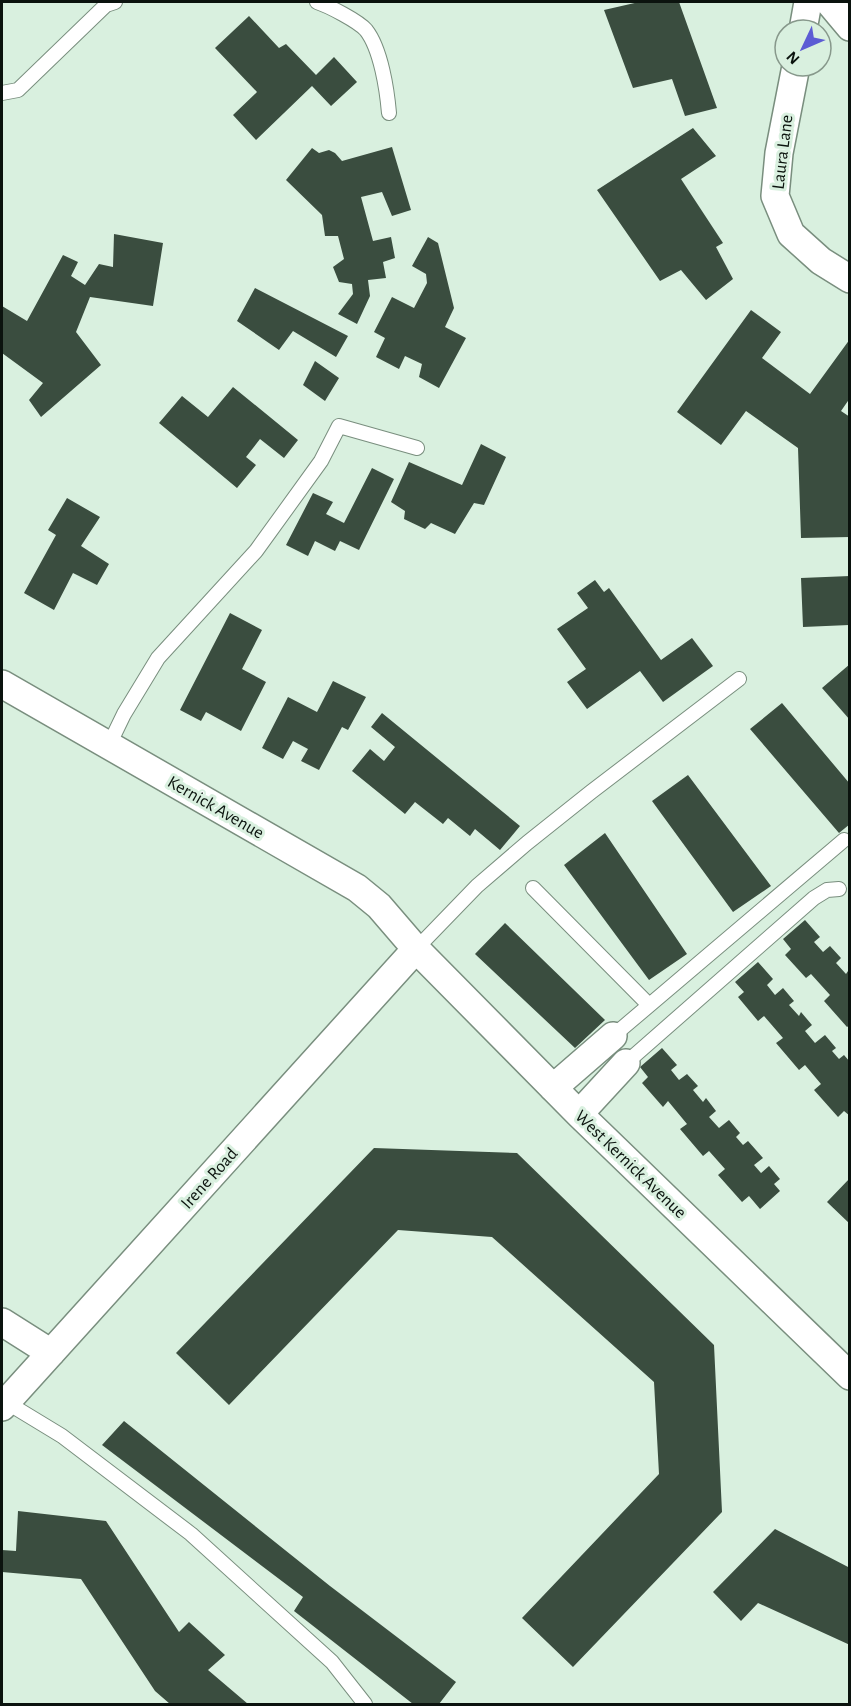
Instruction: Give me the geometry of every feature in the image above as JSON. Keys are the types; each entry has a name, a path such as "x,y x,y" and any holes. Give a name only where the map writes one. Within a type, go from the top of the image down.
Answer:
{"street":[{"path":"805,18 808,2"},
{"path":"829,2 849,27"},
{"name":"Laura Lane","path":"794,78 779,153 776,196 791,234 821,261 849,279"},
{"name":"Kernick Avenue","path":"2,684 357,888 379,906 417,949"},
{"name":"West Kernick Avenue","path":"417,949 579,1114 849,1376"},
{"name":"Irene Road","path":"4,1405 417,949"},
{"path":"553,1088 613,1036"},
{"path":"579,1114 626,1063"},
{"path":"2,1322 51,1353"}],"lane":[{"path":"2,93 18,90 106,5 115,2"},
{"path":"317,2 351,19 367,31 375,48 387,89 389,112"},
{"path":"109,745 124,714 158,658 256,551 321,461 339,426 417,448"},
{"path":"417,949 477,886 527,843 739,679"},
{"path":"613,1036 728,941 844,840"},
{"path":"533,888 649,1005"},
{"path":"626,1063 814,898 827,890 839,889"},
{"path":"4,1405 62,1436 190,1534 332,1662 365,1704"}],"building":[{"path":"639,2 679,2 717,108 685,116 672,79 633,88 604,10"},
{"path":"249,16 279,48 286,44 316,75 334,57 357,82 331,106 312,86 256,140 233,115 257,92 215,48"},
{"path":"693,128 716,156 681,179 723,243 716,247 733,279 706,300 681,270 660,281 597,190"},
{"path":"392,147 411,210 392,216 382,192 361,197 373,241 391,237 395,258 383,262 386,278 368,280 370,296 357,324 338,314 353,294 352,284 339,282 333,267 344,259 338,236 325,236 322,215 286,180 312,148 319,153 329,150 342,161"},
{"path":"114,234 163,243 153,306 90,297 76,332 101,365 41,417 29,400 43,383 2,353 2,306 27,321 63,255 78,262 71,276 85,285 99,264 113,267"},
{"path":"428,237 438,243 454,308 445,327 466,338 439,388 419,377 422,364 405,356 399,369 376,357 385,338 374,332 392,297 414,308 427,283 426,274 412,266"},
{"path":"255,288 348,336 336,357 293,331 279,350 237,321"},
{"path":"751,310 781,332 762,358 810,394 850,339 850,398 841,411 850,417 850,537 801,538 798,448 746,411 721,445 677,412"},
{"path":"315,361 339,378 325,401 303,385"},
{"path":"233,387 298,440 284,458 260,439 246,457 256,465 237,488 159,423 182,396 208,417"},
{"path":"481,444 506,457 484,505 474,503 455,534 431,523 425,529 404,519 405,511 391,502 409,462 462,485"},
{"path":"372,468 394,479 359,550 340,541 335,551 315,541 308,556 286,545 313,493 333,502 326,514 344,523"},
{"path":"67,498 100,517 81,546 109,564 97,585 73,573 54,610 24,593 56,535 48,530"},
{"path":"850,576 849,625 803,627 801,578"},
{"path":"595,580 604,592 609,588 661,660 692,638 713,666 663,702 640,671 587,709 567,682 586,669 557,629 588,608 577,593"},
{"path":"230,613 262,630 242,669 266,682 241,731 206,712 201,721 180,710"},
{"path":"850,664 850,720 822,688"},
{"path":"333,681 366,697 348,730 342,727 319,770 301,761 308,749 293,741 283,759 262,748 288,697 317,712"},
{"path":"782,703 850,784 850,824 839,833 750,729"},
{"path":"382,713 520,826 500,850 475,829 470,836 448,818 443,824 415,802 405,814 352,771 370,749 384,761 395,747 371,727"},
{"path":"688,775 771,886 733,912 652,801"},
{"path":"605,833 687,954 649,980 564,865"},
{"path":"805,920 820,937 814,942 823,952 830,946 841,958 836,963 846,974 850,968 850,1025 847,1027 824,1001 830,995 811,974 806,978 785,955 791,949 783,939"},
{"path":"505,923 605,1020 575,1048 475,954"},
{"path":"758,962 773,979 767,985 775,995 783,988 794,1001 789,1005 799,1016 801,1012 812,1025 805,1031 815,1043 825,1035 836,1048 832,1051 839,1059 844,1055 850,1062 850,1116 844,1111 838,1117 814,1090 821,1084 805,1065 799,1070 776,1043 783,1038 764,1016 758,1021 738,997 744,992 735,982"},
{"path":"662,1048 677,1065 671,1070 679,1080 687,1074 698,1086 693,1090 703,1102 706,1098 716,1111 709,1117 719,1128 729,1120 740,1133 736,1137 743,1145 748,1141 763,1158 754,1165 761,1173 769,1166 780,1179 774,1184 780,1191 760,1209 749,1196 742,1202 718,1175 725,1169 709,1151 703,1156 680,1129 687,1124 668,1101 663,1107 642,1083 648,1077 640,1067"},
{"path":"374,1148 517,1153 714,1345 722,1512 573,1667 522,1618 659,1474 654,1382 492,1237 398,1230 229,1405 176,1353"},
{"path":"850,1178 850,1224 827,1202"},
{"path":"124,1421 330,1586 456,1682 439,1704 413,1704 294,1611 303,1597 102,1445"},
{"path":"18,1511 106,1521 179,1632 189,1622 225,1655 208,1670 248,1704 170,1704 155,1691 81,1579 2,1572 2,1550 16,1551"},
{"path":"775,1529 850,1568 850,1645 758,1603 741,1621 713,1592"}]}
